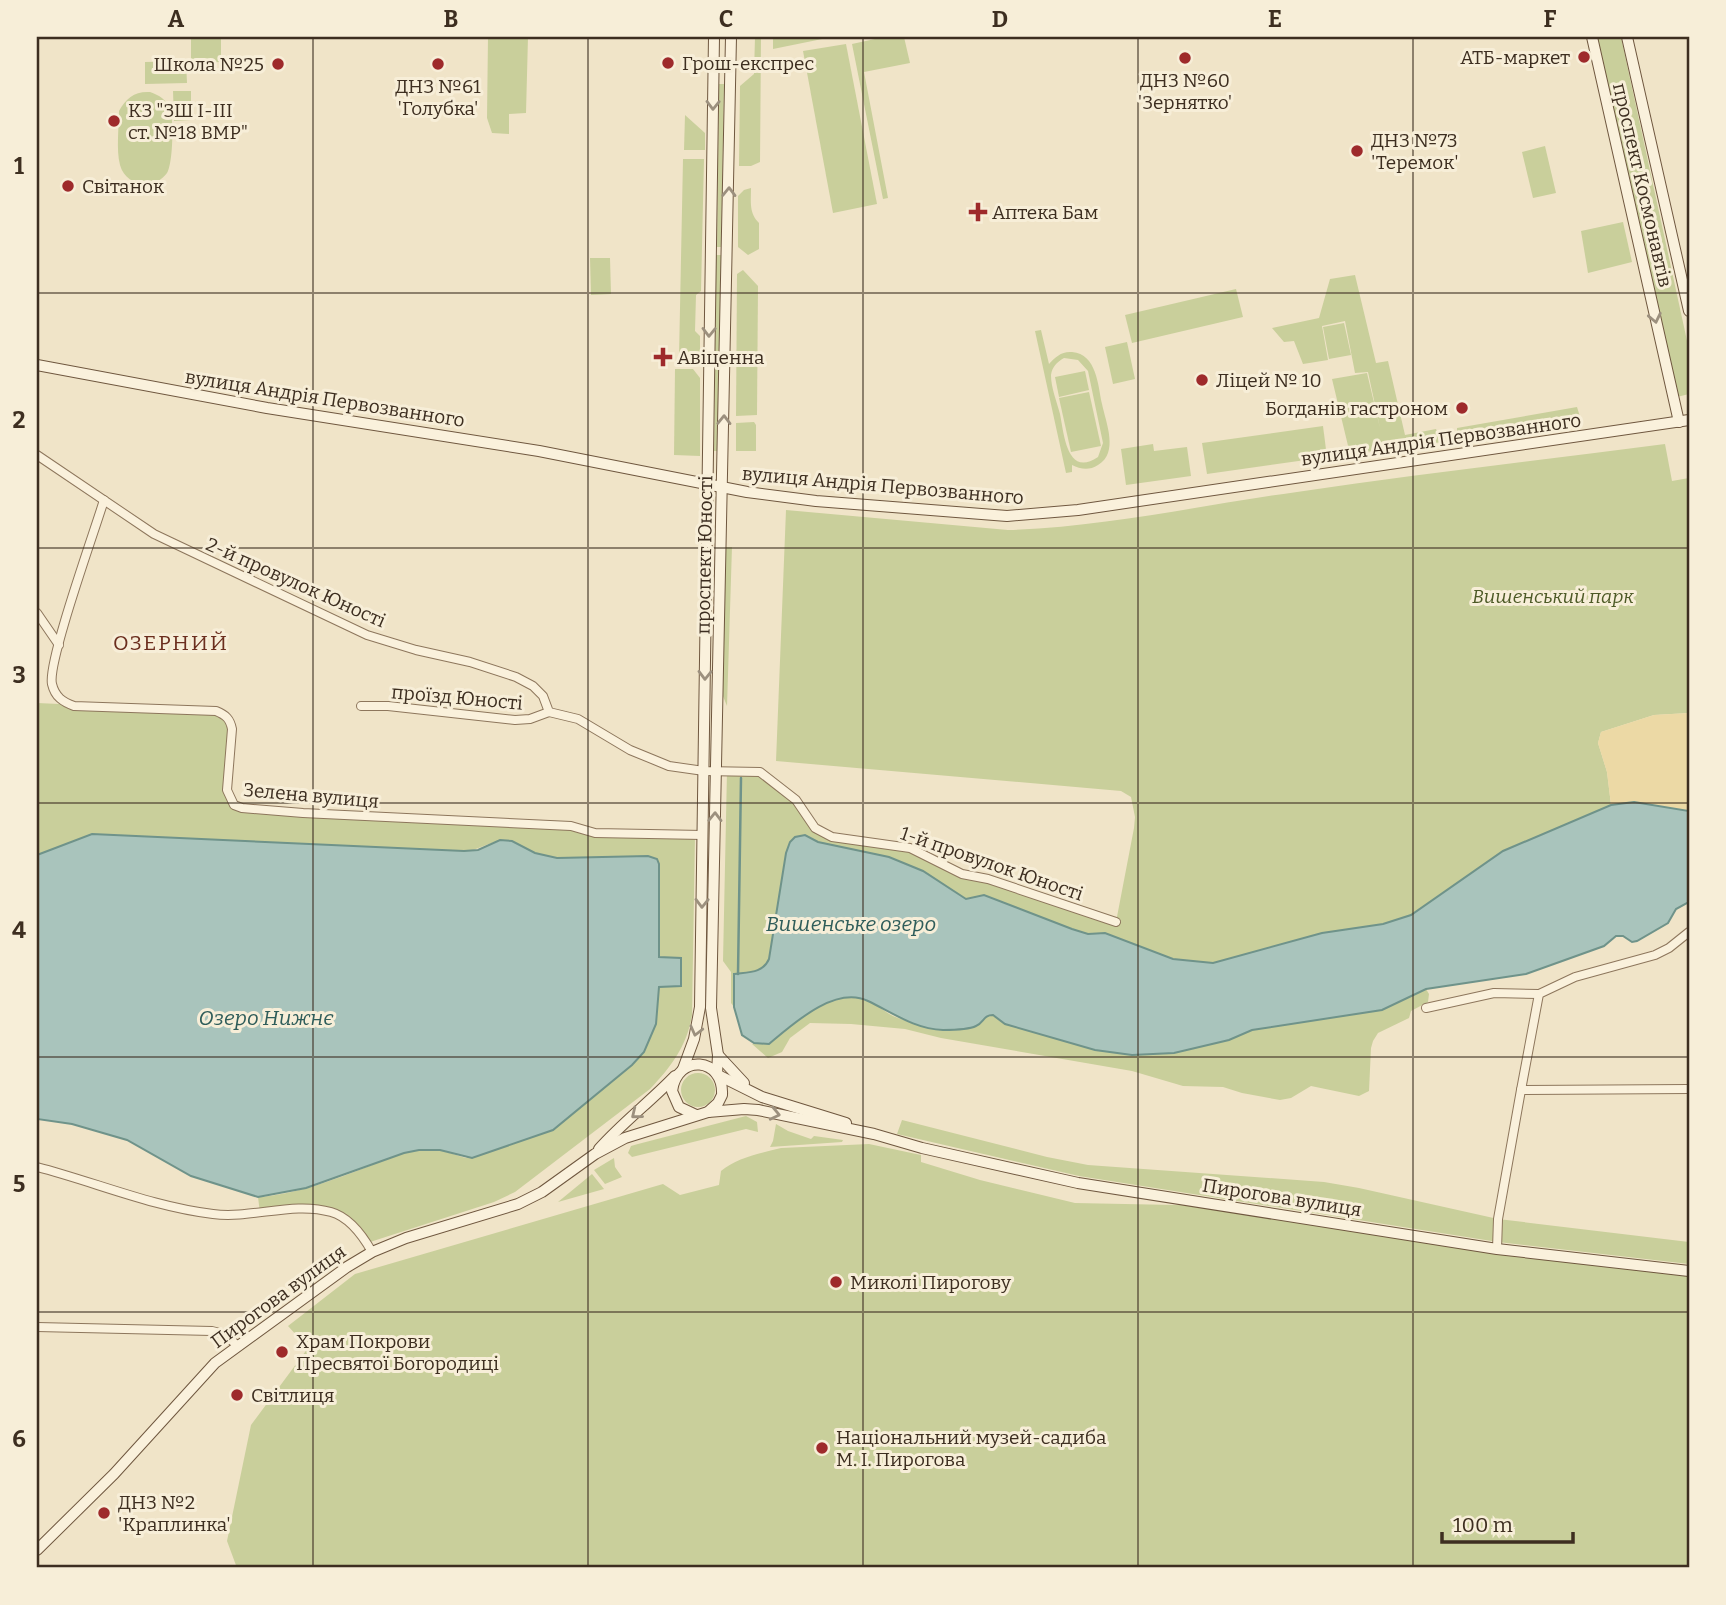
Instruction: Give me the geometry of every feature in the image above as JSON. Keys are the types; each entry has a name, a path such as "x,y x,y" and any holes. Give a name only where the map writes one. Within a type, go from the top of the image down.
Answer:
{"main road":[{"name":"проспект Юності","path":"714,37 708,485 712,1008 718,1055 717,1074"},
{"name":"проспект Юності","path":"680,1071 694,1039 700,1007 703,835 710,771 723,488 731,37"},
{"name":"проспект Космонавтів","path":"1592,37 1684,421"},
{"name":"проспект Космонавтів","path":"1628,37 1689,311"},
{"path":"713,79 731,79"},
{"path":"711,251 727,251"},
{"name":"вулиця Андрія Первозванного","path":"37,365 267,408 525,449 723,488 816,500 1007,516 1048,514 1684,421"},
{"path":"718,1055 753,1092"},
{"path":"696,1064 703,1065 717,1074 722,1095 718,1103 702,1114 687,1112 674,1099 672,1091 680,1071 696,1064"},
{"name":"Пирогова вулиця","path":"595,1154 680,1071"},
{"name":"Пирогова вулиця","path":"717,1074 753,1092 874,1135"},
{"name":"Пирогова вулиця","path":"37,1550 114,1475 208,1370 339,1272 372,1252 407,1238 530,1199 595,1154 625,1138 702,1114 758,1110 1077,1183 1497,1248 1689,1271"}],"street":[{"name":"2-й провулок Юності","path":"37,455 154,534 367,635 516,677 533,686 542,696 549,712"},
{"name":"Зелена вулиця","path":"104,500 59,645 51,678 56,694 74,706 216,711 225,714 232,729 227,790 230,800 242,808 570,826 595,833 703,835"},
{"path":"37,613 59,645"},
{"name":"проїзд Юності","path":"361,706 388,706 515,720 530,719 549,712"},
{"path":"549,712 578,719 630,750 670,766 710,771"},
{"name":"1-й провулок Юності","path":"710,771 755,771 764,774 796,800 811,824 826,834 910,848 962,874 988,878 1116,922"},
{"path":"1426,1008 1494,993 1539,994 1585,973 1655,955 1689,932"},
{"path":"1497,1248 1498,1219 1539,994"},
{"path":"1521,1090 1689,1089"},
{"path":"37,1167 171,1205 213,1214 237,1215 293,1209 331,1212 340,1215 354,1227 372,1252"},
{"path":"37,1327 212,1331 225,1334 238,1346"}],"green space":[{"path":"191,37 221,37 221,62 191,63"},
{"path":"488,37 528,37 526,113 509,114 509,134 492,133 487,118"},
{"path":"755,37 761,37 760,162 751,166 739,166 740,86 754,74"},
{"path":"773,37 832,37 773,49"},
{"path":"884,37 904,37 910,63 864,72 888,198 883,199 852,44"},
{"path":"1596,37 1621,37 1689,350 1689,394 1677,397"},
{"path":"846,44 877,204 833,213 803,51"},
{"path":"186,61 187,83 145,84 145,62"},
{"path":"719,84 724,84 721,247 717,247"},
{"path":"173,91 191,91 191,120 174,121"},
{"path":"150,92 162,98 170,109 172,151 167,173 155,182 141,184 128,178 120,165 119,111 132,96"},
{"path":"685,115 705,133 705,150 684,150"},
{"path":"1545,146 1556,193 1533,198 1522,152"},
{"path":"683,159 704,159 701,291 696,295 695,331 700,336 700,361 695,363 689,358 679,358"},
{"path":"751,188 752,211 759,223 759,249 748,255 738,247 738,196"},
{"path":"1623,222 1632,262 1588,273 1581,231"},
{"path":"716,255 721,255 719,451 714,451"},
{"path":"590,258 610,258 611,294 591,295"},
{"path":"743,270 758,286 757,415 736,416 737,274"},
{"path":"1355,275 1376,363 1388,361 1405,435 1436,429 1442,442 1350,454 1332,379 1367,373 1380,428 1368,372 1355,373 1345,321 1322,326 1328,360 1303,364 1294,341 1284,342 1272,328 1319,318 1330,279"},
{"path":"1236,289 1243,317 1132,343 1125,315"},
{"path":"1344,323 1351,355 1329,359 1323,327"},
{"path":"1041,330 1049,364 1059,355 1072,352 1087,358 1095,372 1110,445 1104,460 1095,467 1085,469 1072,465 1072,472 1066,473 1035,331","holes":["1064,358 1078,360 1088,371 1103,443 1098,457 1088,462 1073,458 1069,451 1051,380 1052,370 1059,361"]},
{"path":"1127,342 1135,379 1113,384 1105,347"},
{"path":"675,369 693,369 700,378 700,456 674,455"},
{"path":"1085,371 1089,390 1059,397 1055,377"},
{"path":"1089,392 1101,446 1071,452 1059,398"},
{"path":"1577,407 1581,420 1452,440 1457,434 1457,428"},
{"path":"754,422 756,451 736,451 736,423"},
{"path":"1323,426 1327,457 1207,474 1202,443"},
{"path":"1153,444 1154,451 1187,447 1191,476 1126,485 1121,449"},
{"name":"Вишенський парк","path":"1665,444 1672,481 1689,478 1689,713 1654,715 1601,732 1598,743 1607,772 1611,805 1503,851 1411,915 1383,924 1322,933 1218,962 1173,959 1105,933 1088,934 1072,929 984,895 966,899 959,895 769,959 761,970 758,989 734,1007 731,1003 731,972 723,961 727,771 755,771 826,834 900,846 949,866 1116,922 1134,828 1131,797 1121,791 776,761 786,510 1008,530 1045,528 1117,520 1389,479"},
{"path":"721,547 732,547 727,706 718,684"},
{"path":"37,703 216,711 230,721 227,790 234,805 571,826 588,832 695,835 692,1015 682,1046 650,1089 515,1192 494,1202 367,1243 332,1212 260,1213 258,1197 313,1186 405,1153 434,1149 466,1158 644,1052 656,1024 659,987 681,986 659,958 659,864 648,856 577,859 549,857 502,841 464,851 282,845 105,834 79,839 37,855"},
{"path":"1426,989 1429,994 1428,1002 1411,1011 1409,1018 1378,1033 1371,1048 1369,1091 1359,1096 1311,1086 1291,1098 1280,1100 1223,1087 1183,1086 1132,1071 941,1038 905,1029 851,1024 810,1023 790,1038 782,1052 768,1058 752,1044 769,1044 813,1010 840,998 853,997 865,999 889,1014 905,1020 980,1024 985,1016 993,1015 1005,1024 1095,1050 1132,1055 1174,1053 1229,1040 1252,1030 1382,1010"},
{"path":"698,1073 710,1078 715,1090 710,1102 698,1107 686,1102 681,1090 686,1078"},
{"path":"746,1116 757,1122 758,1132 746,1129 632,1157 628,1153 631,1146"},
{"path":"902,1120 1088,1165 1324,1182 1498,1219 1689,1242 1689,1264 1498,1242 1079,1176 897,1134"},
{"path":"776,1124 811,1139 814,1136 843,1140 770,1147"},
{"path":"869,1144 921,1155 921,1162 980,1180 1075,1203 1224,1206 1689,1271 1689,1568 237,1568 227,1541 251,1425 308,1348 288,1326 355,1274 663,1184 680,1195 719,1185 721,1171 727,1166 765,1152 781,1148"},
{"path":"614,1158 615,1167 622,1177 605,1184 594,1170"},
{"path":"592,1174 604,1189 558,1202"}],"sand":[{"path":"1689,713 1689,811 1634,802 1611,805 1607,772 1598,743 1601,732 1654,715"}],"water":[{"name":"Вишенське озеро","path":"1634,802 1689,811 1689,902 1676,909 1668,923 1637,941 1632,942 1623,936 1616,936 1604,946 1526,974 1426,989 1382,1010 1252,1030 1229,1040 1174,1053 1132,1055 1095,1050 1005,1024 993,1015 987,1016 979,1025 969,1028 933,1029 914,1024 855,997 842,998 815,1009 769,1044 754,1043 742,1035 734,1007 734,974 759,969 769,959 786,853 795,837 805,835 818,842 889,857 923,871 966,899 984,895 1088,934 1105,933 1173,959 1213,963 1322,933 1383,924 1411,915 1503,851 1611,805"},
{"name":"Озеро Нижнє","path":"92,834 464,851 478,850 500,840 512,841 535,853 557,858 648,856 657,859 659,864 659,957 681,958 681,986 659,987 656,1024 644,1052 553,1130 472,1158 440,1150 404,1153 306,1188 258,1197 191,1176 127,1140 72,1124 37,1119 37,855"}],"waterway":[{"path":"738,974 741,778"}],"place":[{"name":"АТБ-маркет","path":"1584,57"},
{"name":"ДНЗ №60 'Зернятко'","path":"1185,58"},
{"name":"Грош-експрес","path":"668,63"},
{"name":"Школа №25","path":"278,64"},
{"name":"ДНЗ №61 'Голубка'","path":"438,64"},
{"name":"КЗ \"ЗШ І-ІІІ ст. №18 ВМР\"","path":"114,121"},
{"name":"ДНЗ №73 'Теремок'","path":"1357,151"},
{"name":"Світанок","path":"68,186"},
{"name":"Аптека Бам","path":"978,212"},
{"name":"Авіценна","path":"663,357"},
{"name":"Ліцей № 10","path":"1202,380"},
{"name":"Богданів гастроном","path":"1462,408"},
{"name":"Миколі Пирогову","path":"836,1282"},
{"name":"Храм Покрови Пресвятої Богородиці","path":"282,1352"},
{"name":"Світлиця","path":"237,1395"},
{"name":"Національний музей-садиба М. І. Пирогова","path":"822,1448"},
{"name":"ДНЗ №2 'Краплинка'","path":"104,1513"}],"district":[{"name":"ОЗЕРНИЙ","path":"171,643"}]}
